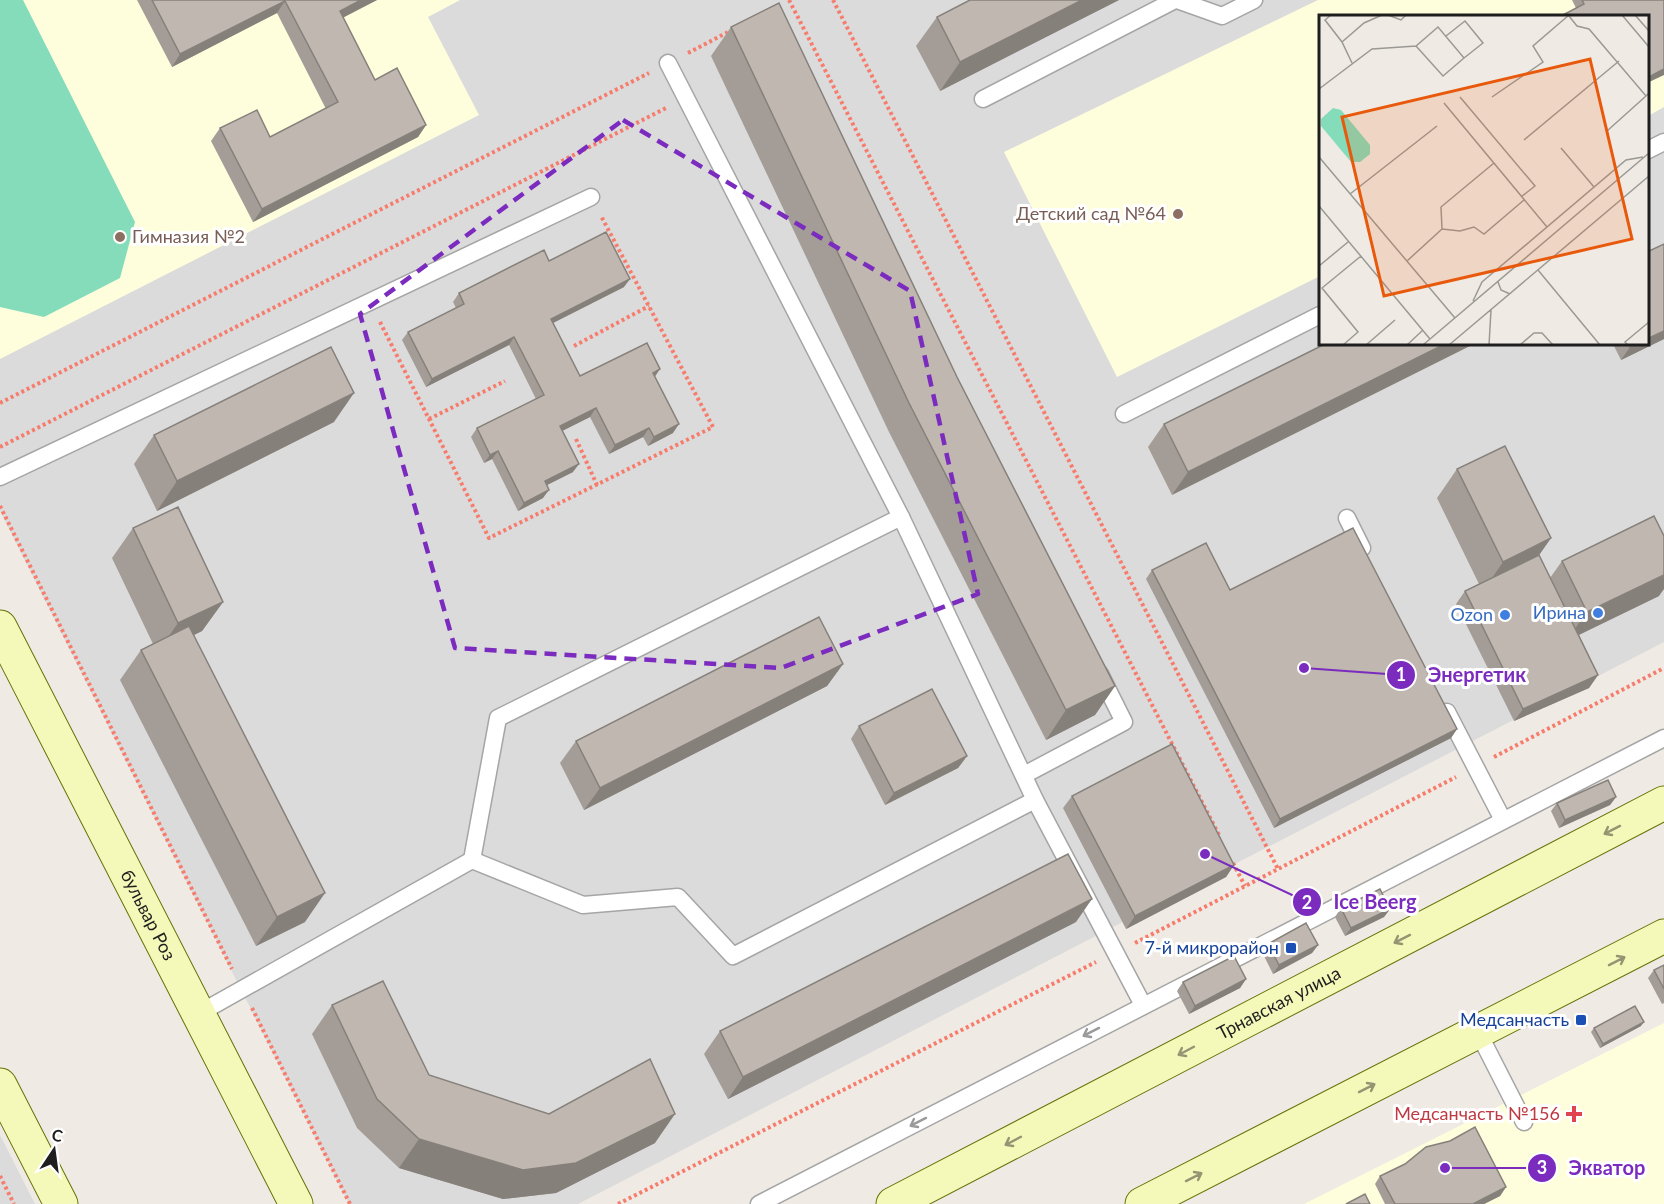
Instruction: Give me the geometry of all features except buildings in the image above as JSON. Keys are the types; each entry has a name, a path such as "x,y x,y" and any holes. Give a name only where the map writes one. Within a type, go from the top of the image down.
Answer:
{"main road":[{"name":"бульвар Роз","path":"0,627 296,1204"},
{"name":"Трнавская улица","path":"893,1204 1664,803"},
{"path":"1142,1204 1664,936"},
{"path":"0,1085 61,1204"}],"lane":[{"path":"983,99 1176,0 1222,16 1254,0"},
{"path":"668,63 901,518 1035,800 1113,953 1143,1005"},
{"path":"1649,149 1664,142"},
{"path":"0,477 591,197"},
{"path":"1124,414 1319,316"},
{"path":"472,860 498,718 901,518"},
{"path":"1347,518 1369,560"},
{"path":"1024,775 1124,722 1092,659"},
{"path":"1438,694 1503,820"},
{"path":"759,1204 1664,738"},
{"path":"472,860 583,905 678,897 733,956 1035,800"},
{"path":"198,1014 472,860"},
{"path":"1478,1032 1524,1122"}],"path":[{"path":"779,6 790,0 1224,844"},
{"path":"832,0 1278,869"},
{"path":"0,403 739,26"},
{"path":"0,447 686,98"},
{"path":"369,301 489,538 713,427 591,197"},
{"path":"574,346 649,306"},
{"path":"429,419 505,381"},
{"path":"576,440 597,485"},
{"path":"0,506 350,1204"},
{"path":"618,1204 1245,886 1664,668"},
{"path":"1229,855 1245,886"},
{"path":"0,1176 14,1204"}],"highlighted area":[{"path":"623,120 910,291 978,594 781,668 455,648 360,314"}],"shaded area":[{"path":"0,0 1664,0 1664,642 578,1204 349,1204 0,511"},
{"name":"Гимназия №2","path":"0,0 460,0 428,17 479,115 0,359"},
{"name":"Детский сад №64","path":"1318,0 1664,0 1664,107 1649,115 1649,15 1319,15 1319,276 1117,377 1004,152"},
{"name":"Медсанчасть №156","path":"1664,1023 1664,1204 1304,1204"},
{"path":"0,1135 35,1204 0,1204"}],"green space":[{"path":"0,0 23,0 135,222 120,278 44,317 0,307"}],"place":[{"name":"Детский сад №64","path":"1178,214"},
{"name":"Гимназия №2","path":"120,237"},
{"name":"Ирина","path":"1598,613"},
{"name":"Ozon","path":"1505,615"},
{"name":"Энергетик","path":"1304,668"},
{"name":"Ice Beerg","path":"1205,854"},
{"name":"7-й микрорайон","path":"1291,948"},
{"name":"Медсанчасть","path":"1581,1020"},
{"name":"Медсанчасть №156","path":"1574,1114"},
{"name":"Экватор","path":"1445,1168"}]}
